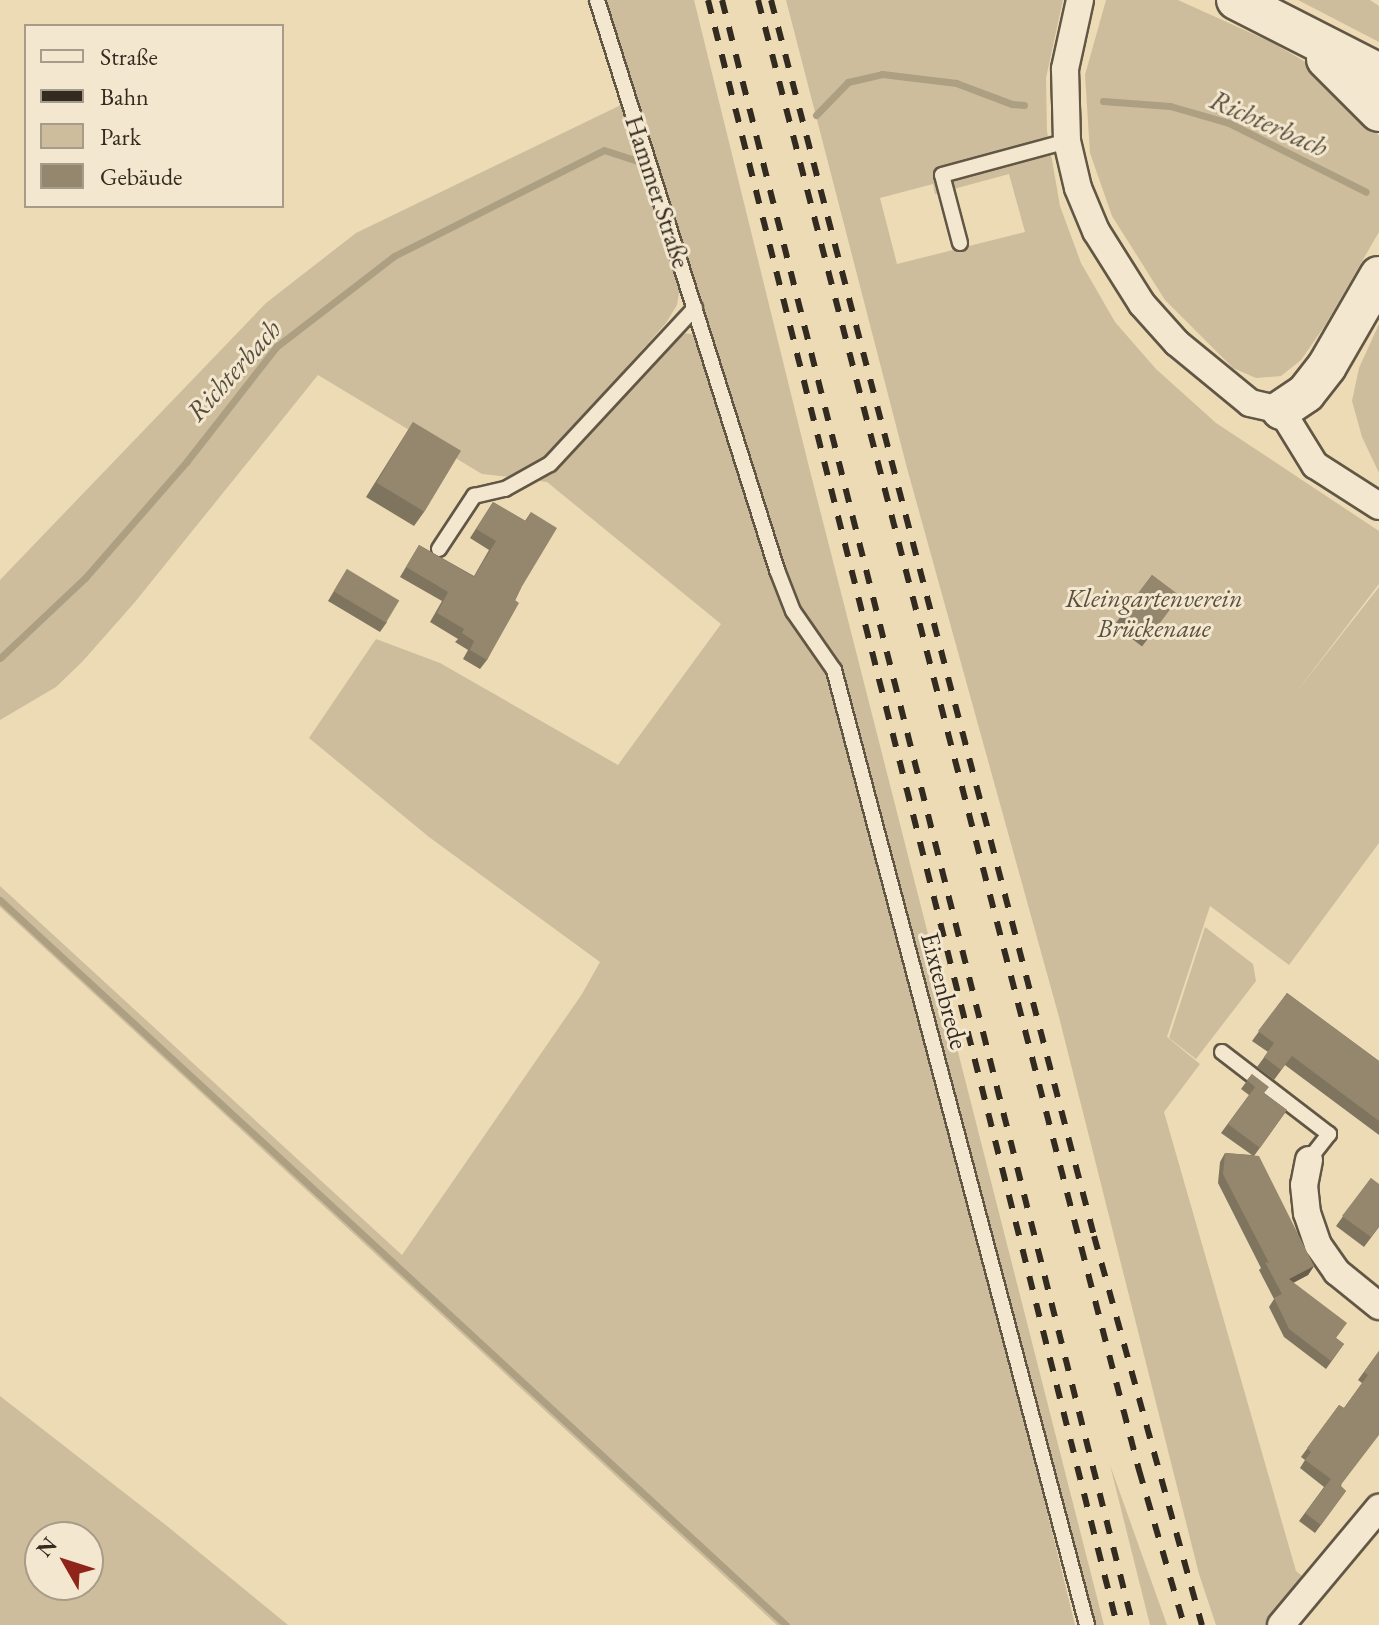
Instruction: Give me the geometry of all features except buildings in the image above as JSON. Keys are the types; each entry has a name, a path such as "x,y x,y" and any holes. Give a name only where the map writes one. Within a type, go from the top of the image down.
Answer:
{"main road":[{"path":"1236,0 1379,73"},
{"path":"1292,27 1379,112"},
{"path":"1281,410 1306,393 1327,366 1379,276"}],"street":[{"path":"1080,0 1065,69 1067,141 1078,188 1096,231 1142,304 1217,380 1250,403 1281,410 1315,465 1379,506"},
{"path":"1309,1160 1304,1185 1307,1213 1318,1245 1337,1272 1379,1306"},
{"path":"1281,1625 1379,1508"}],"lane":[{"name":"Hammer Straße","path":"597,0 649,174 718,383"},
{"path":"960,243 942,175 1067,141"},
{"path":"439,549 474,496 505,489 550,464 695,308"},
{"name":"Eixtenbrede","path":"718,383 793,611 834,670 1087,1625"},
{"path":"1222,1052 1329,1134 1309,1160"}],"green space":[{"path":"604,0 694,0 809,467 1104,1625 1093,1625 838,668 798,609 783,569"},
{"name":"Kleingartenverein Brückenaue","path":"786,0 1063,0 1046,78 1047,131 1060,206 1081,263 1115,322 1156,369 1216,423 1379,531 1379,584 1294,695 1379,587 1379,843 1289,965 1210,906 1167,1037 1200,1064 1164,1112 1296,1571 1313,1585 1280,1625 1216,1625 1199,1574 1059,1017 907,468","holes":["1009,174 1025,232 897,264 880,198 933,184 935,194"]},
{"path":"1106,0 1178,0 1273,43 1316,68 1366,117 1379,136 1379,232 1324,327 1301,360 1281,376 1256,378 1233,368 1165,300 1112,216 1090,153 1085,75"},
{"path":"1298,0 1370,0 1379,6 1379,42"},
{"path":"621,105 680,286 677,305 666,323 544,460 510,477 482,474 318,375 135,602 82,662 56,687 0,720 0,580 266,303 356,233"},
{"path":"1379,324 1379,473 1362,437 1352,401 1359,368"},
{"path":"681,333 692,334 702,348 787,613 829,674 1017,1388 1075,1625 777,1625 0,907 0,886 402,1255 582,994 600,962 429,837 309,738 376,639 440,663 618,765 721,624 547,482 539,481"},
{"path":"1205,927 1253,964 1256,981 1196,1059 1169,1038"},
{"path":"0,1396 167,1526 288,1625 0,1625"},
{"path":"1110,1465 1167,1625 1150,1625"}],"waterway":[{"name":"Richterbach","path":"816,115 848,82 882,74 956,83 1012,104 1024,105"},
{"name":"Richterbach","path":"1103,101 1170,106 1229,123 1366,192"},
{"name":"Richterbach","path":"0,658 85,578 187,461 276,347 394,256 604,150 638,161"},
{"path":"0,900 786,1625"}],"railway":[{"path":"708,0 1117,1625"},
{"path":"722,0 1133,1625"},
{"path":"758,0 1139,1470 1184,1625"},
{"path":"771,0 1094,1236 1202,1625"}]}
